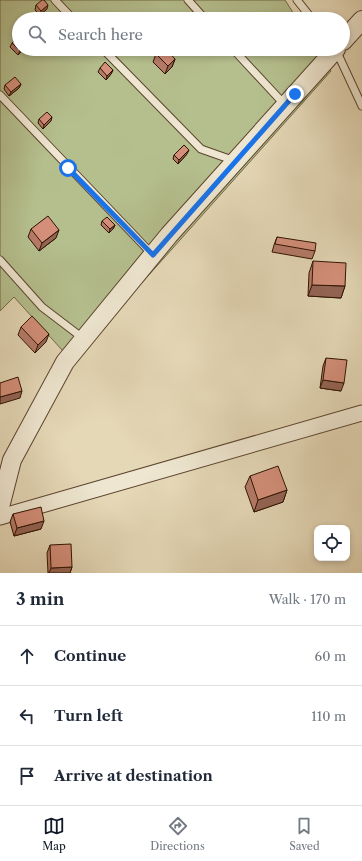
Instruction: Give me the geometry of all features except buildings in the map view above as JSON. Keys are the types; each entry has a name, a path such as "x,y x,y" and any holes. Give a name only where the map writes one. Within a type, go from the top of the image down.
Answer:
{"street":[{"path":"350,33 362,20"},
{"path":"0,507 12,460 65,362 153,255 330,56"},
{"path":"0,517 362,413"}],"lane":[{"path":"55,0 67,12"},
{"path":"188,0 199,12"},
{"path":"297,0 306,12"},
{"path":"110,56 201,149 235,161"},
{"path":"240,56 285,105"},
{"path":"339,56 362,106"},
{"path":"0,95 153,255"},
{"path":"0,260 42,307 84,339"}],"green space":[{"path":"0,0 285,0 293,12 12,12 12,56 321,56 331,71 72,361 14,297 0,311"}],"route":[{"path":"68,168 153,255 295,94"}]}
